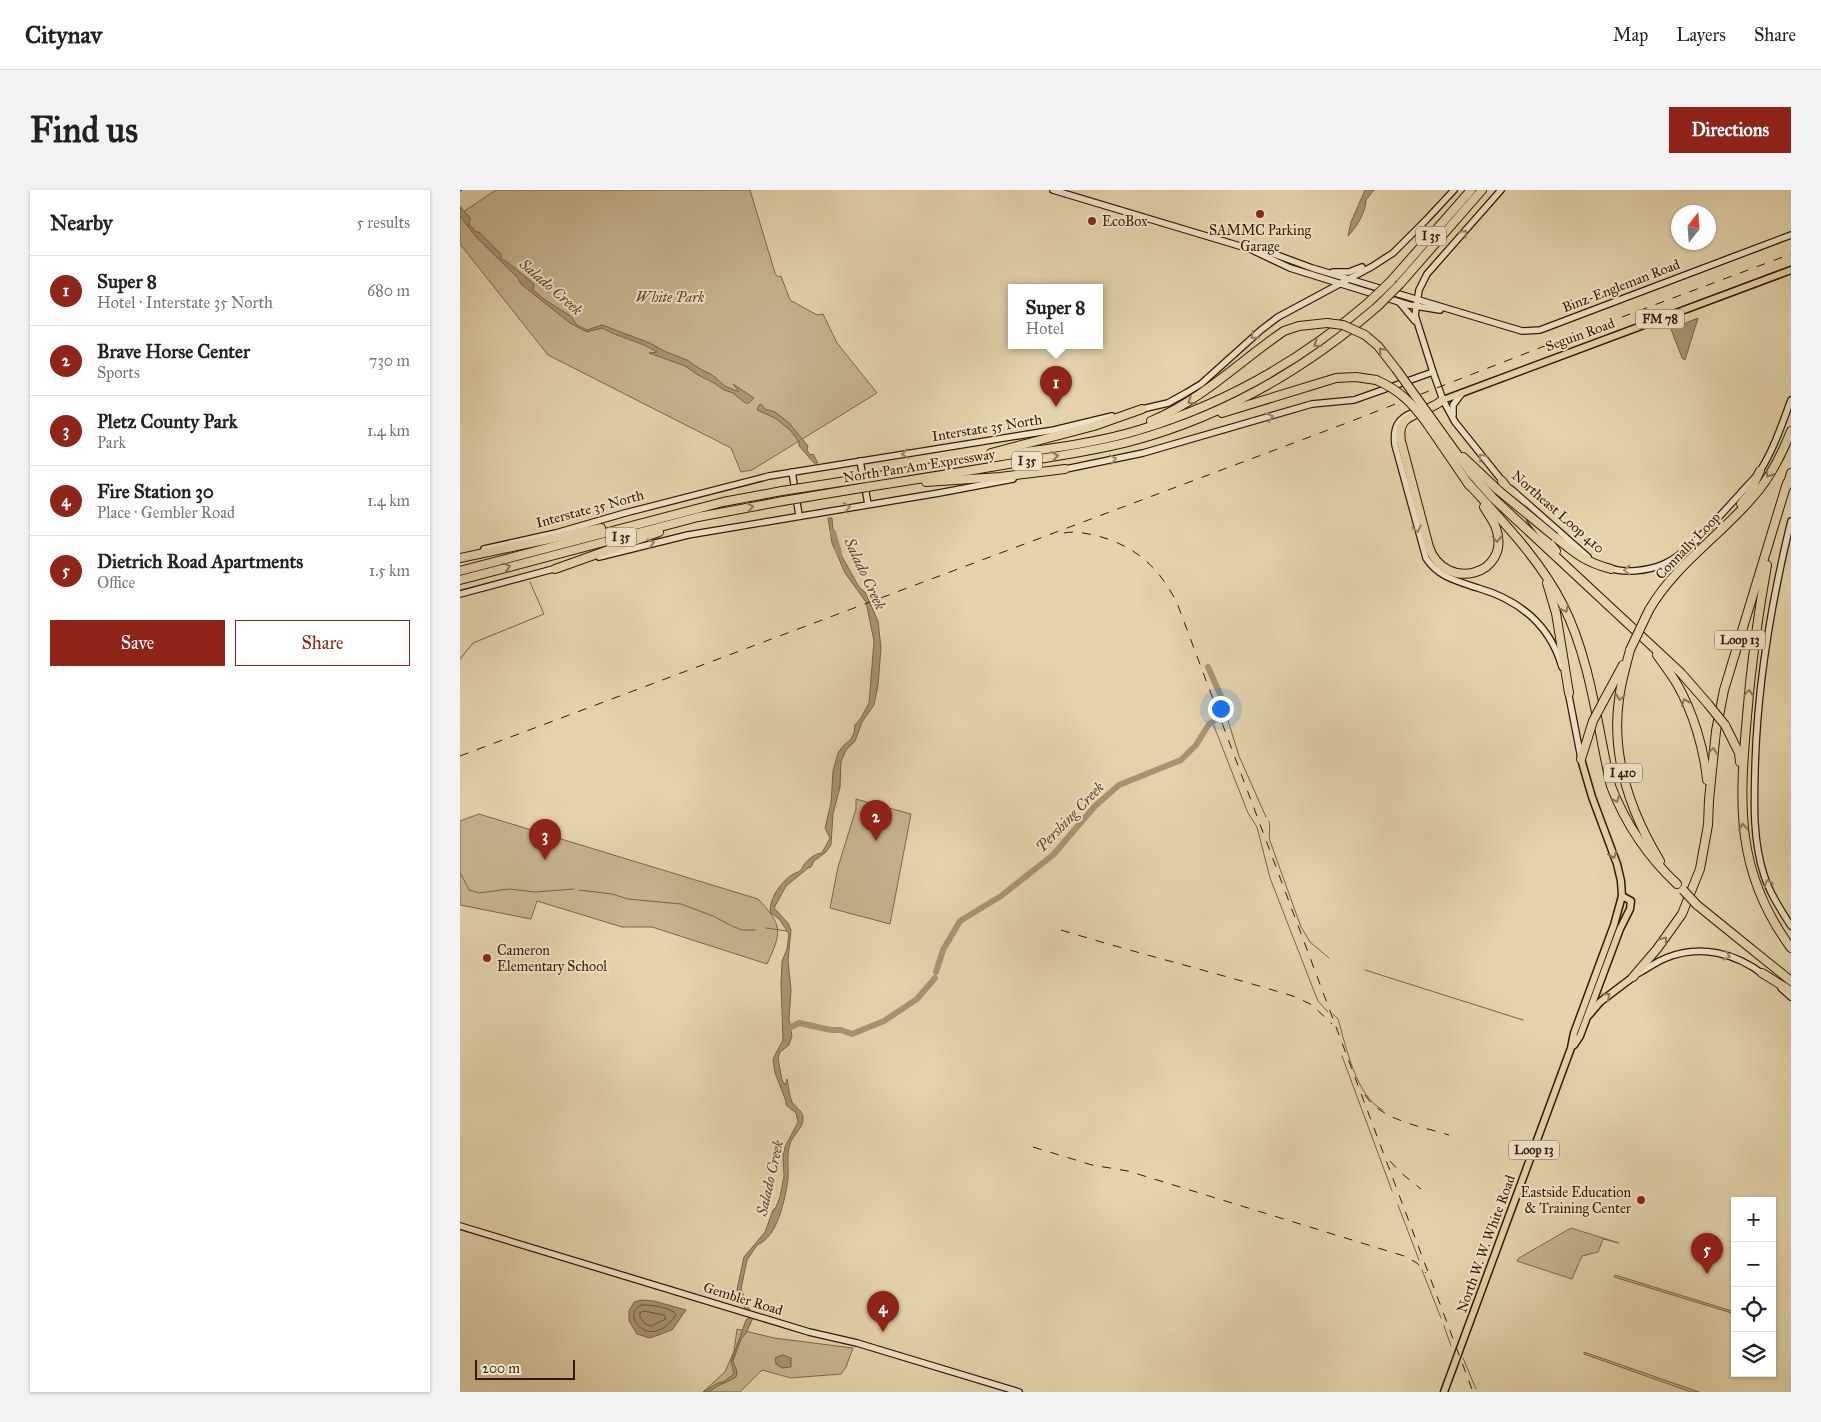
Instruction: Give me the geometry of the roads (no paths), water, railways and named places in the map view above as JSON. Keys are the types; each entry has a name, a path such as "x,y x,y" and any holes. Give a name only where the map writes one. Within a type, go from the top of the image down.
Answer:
{"highway":[{"path":"1400,271 1464,190"},
{"name":"North Pan Am Expressway","path":"460,571 723,502 1074,444 1137,431 1204,407 1259,380 1293,360 1322,340 1369,302 1400,271 1471,190"},
{"name":"North Pan Am Expressway","path":"460,580 724,511 1107,447 1148,436 1208,415 1253,393 1302,365 1337,340 1378,306 1400,284 1482,190"},
{"path":"1456,220 1488,190"},
{"path":"1137,431 1144,424 1167,415 1200,395 1284,331 1312,323 1343,325 1365,335 1378,346 1396,368 1431,423 1467,482 1493,522 1498,545 1492,561 1487,567 1472,573 1453,573 1446,570 1432,555 1400,436 1401,425 1409,417 1431,408 1444,400"},
{"path":"1208,415 1220,414 1336,378 1356,377 1376,380 1401,393 1446,440 1470,472 1493,498 1681,673 1726,725 1739,753 1744,837 1753,874 1769,914 1791,948"},
{"path":"962,462 1094,426 1142,409"},
{"name":"Connally Loop","path":"1791,430 1778,461 1753,498 1673,576 1649,610 1630,650 1619,700 1618,734 1620,758 1631,800 1646,839 1660,861 1697,905 1791,981"},
{"path":"1446,440 1498,490 1555,537 1592,564 1611,569"},
{"path":"886,484 966,480 1065,469"},
{"path":"1727,524 1749,494 1760,471"},
{"path":"1741,776 1751,672 1761,599 1770,551 1791,473"},
{"path":"1502,481 1573,572"},
{"path":"1467,482 1525,546 1563,605 1580,649 1611,786 1617,802 1639,840 1657,864 1680,887"},
{"name":"Loop 13","path":"1632,977 1672,930 1682,914 1693,889 1705,849 1708,825 1708,800 1716,731 1724,690 1787,483"},
{"path":"555,569 598,552 724,511"},
{"path":"460,557 652,520"},
{"path":"1540,567 1556,613 1569,693"},
{"path":"1643,639 1654,651 1677,685 1690,714 1706,771 1708,800"},
{"path":"1581,759 1593,721 1630,650"},
{"path":"1762,974 1791,991"}],"main road":[{"name":"Binz-Engleman Road","path":"1053,190 1252,250 1290,268 1340,284 1415,306 1457,312"},
{"name":"Interstate 35 North","path":"460,557 529,538 556,533 738,482 1054,430 1168,403 1200,384 1266,326 1373,266 1394,252 1454,190"},
{"path":"1417,299 1422,283 1432,267 1501,190"},
{"name":"Binz-Engleman Road","path":"1252,250 1266,251 1295,263 1522,331 1540,330 1791,235"},
{"path":"1321,271 1342,273 1356,271 1394,252"},
{"name":"Seguin Road","path":"1462,393 1791,270"},
{"path":"1316,276 1323,283 1323,290 1320,294"},
{"name":"Northeast Loop 410","path":"1417,299 1415,306 1416,322 1433,372 1453,418 1502,481 1580,552 1611,569 1635,570 1651,568 1665,564 1686,549 1760,471 1778,434 1791,400"},
{"path":"1396,300 1404,306 1416,322"},
{"path":"1416,322 1420,311 1427,308"},
{"path":"460,594 688,535 939,493 1143,453 1312,404 1354,400 1433,372"},
{"path":"1453,418 1453,405 1462,393"},
{"name":"FM 78","path":"1444,400 1462,393"},
{"path":"1444,400 1407,415 1399,421 1394,431 1395,445 1426,558 1443,575 1498,595 1515,604 1532,616 1548,635 1556,650 1569,693 1581,759"},
{"path":"860,461 868,504"},
{"path":"792,472 799,515"},
{"path":"1791,521 1773,600 1761,674 1757,716 1754,820 1758,852 1764,874 1777,904 1791,926"},
{"name":"North W. W. White Road","path":"1444,1392 1571,1048 1574,1033 1614,925 1622,896 1617,864 1592,797 1581,759"},
{"name":"North W. W. White Road","path":"1571,1048 1580,1036 1631,906 1630,899 1622,896"},
{"path":"1632,977 1670,956 1701,951 1732,956 1762,974 1791,997"},
{"name":"North W. W. White Road","path":"1586,1020 1600,1002 1632,977"},
{"name":"Gembler Road","path":"460,1226 786,1325 857,1343 1018,1392"}],"water":[{"path":"1365,190 1374,190 1366,200 1360,220 1348,236 1351,222"},
{"path":"460,206 470,218 469,224 501,254 501,259 534,284 533,290 569,315 579,326 587,330 602,325 650,343 687,360 711,374 725,386 739,392 733,384 754,398 749,403 745,403 733,393 724,390 685,366 649,353 657,352 644,345 602,328 587,332 570,323 521,284 517,277 476,237 460,216"},
{"path":"1698,318 1685,360 1682,358 1671,329"},
{"path":"761,404 765,409 775,412 789,423 808,446 807,450 810,455 813,454 818,463 814,463 799,446 799,442 790,430 775,418 757,410"},
{"path":"828,518 832,518 834,542 859,587 865,592 878,621 881,648 878,685 874,705 862,722 855,741 846,750 841,762 840,787 833,814 831,845 826,852 814,861 811,867 786,886 774,908 788,923 791,930 788,960 791,990 789,1019 792,1036 789,1045 780,1052 778,1058 782,1080 785,1085 787,1079 791,1100 801,1112 803,1121 791,1140 785,1197 775,1226 764,1241 757,1245 747,1260 741,1289 753,1318 741,1339 733,1361 737,1372 736,1377 708,1392 703,1392 734,1374 731,1362 746,1320 749,1318 737,1290 744,1257 765,1232 780,1197 784,1176 783,1156 785,1147 798,1122 796,1113 786,1105 775,1073 773,1059 783,1040 782,961 787,949 789,934 780,920 770,912 770,907 782,883 790,876 799,872 810,858 822,853 830,838 825,828 831,803 833,771 838,753 851,739 855,725 869,703 874,641 866,602 845,573 832,543"},
{"path":"642,1300 654,1301 686,1310 672,1330 650,1338 637,1334 629,1321 629,1311 634,1302"},
{"path":"783,1355 791,1358 791,1367 782,1368 776,1364 775,1358"}],"waterway":[{"name":"Salado Creek","path":"833,532 839,553"},
{"path":"460,659 473,643 544,614 530,582"},
{"name":"Pershing Creek","path":"936,972 943,950 960,921 1001,896 1053,855 1095,806 1119,785 1181,760 1196,745 1209,724 1226,714 1223,701 1208,667"},
{"path":"1226,714 1239,756 1266,817"},
{"path":"1212,721 1248,813 1257,827 1270,878 1314,991 1318,1001 1328,1012"},
{"path":"1269,821 1270,841 1301,927 1310,942 1329,958"},
{"path":"460,872 469,890 479,893 509,889 535,892 574,889"},
{"path":"579,890 612,894 628,899 681,904 713,916 742,930 755,930"},
{"path":"766,928 787,931"},
{"path":"1365,970 1523,1020"},
{"name":"Pershing Creek","path":"787,1029 799,1023 831,1030 841,1030 852,1034 884,1021 917,999 935,978"},
{"path":"1333,1014 1338,1019 1353,1070 1359,1083 1366,1094 1383,1110"},
{"path":"1342,1056 1392,1191"},
{"path":"1398,1205 1419,1260"},
{"path":"1422,1270 1441,1318"},
{"path":"1444,1326 1451,1346"},
{"path":"1463,1358 1476,1389"}],"railway":[{"path":"460,756 1791,254"},
{"path":"1064,533 1075,532 1094,535 1109,539 1134,551 1154,568 1177,603 1473,1392"},
{"path":"1061,930 1296,997 1312,1005 1332,1024"},
{"path":"1365,1095 1372,1104 1392,1117 1449,1135"},
{"path":"1033,1147 1092,1165 1128,1171 1404,1256 1417,1263 1426,1273"},
{"path":"1390,1161 1401,1173 1421,1189"}],"place":[{"name":"SAMMC Parking Garage","path":"1260,214"},
{"name":"EcoBox","path":"1092,221"},
{"name":"Super 8","path":"1056,407"},
{"name":"Brave Horse Center","path":"876,841"},
{"name":"Pletz County Park","path":"545,860"},
{"name":"Cameron Elementary School","path":"487,958"},
{"name":"Eastside Education & Training Center","path":"1641,1200"},
{"name":"Dietrich Road Apartments","path":"1707,1274"},
{"name":"Fire Station 30","path":"883,1332"}],"park label":[{"name":"White Park","path":"670,297"}]}
